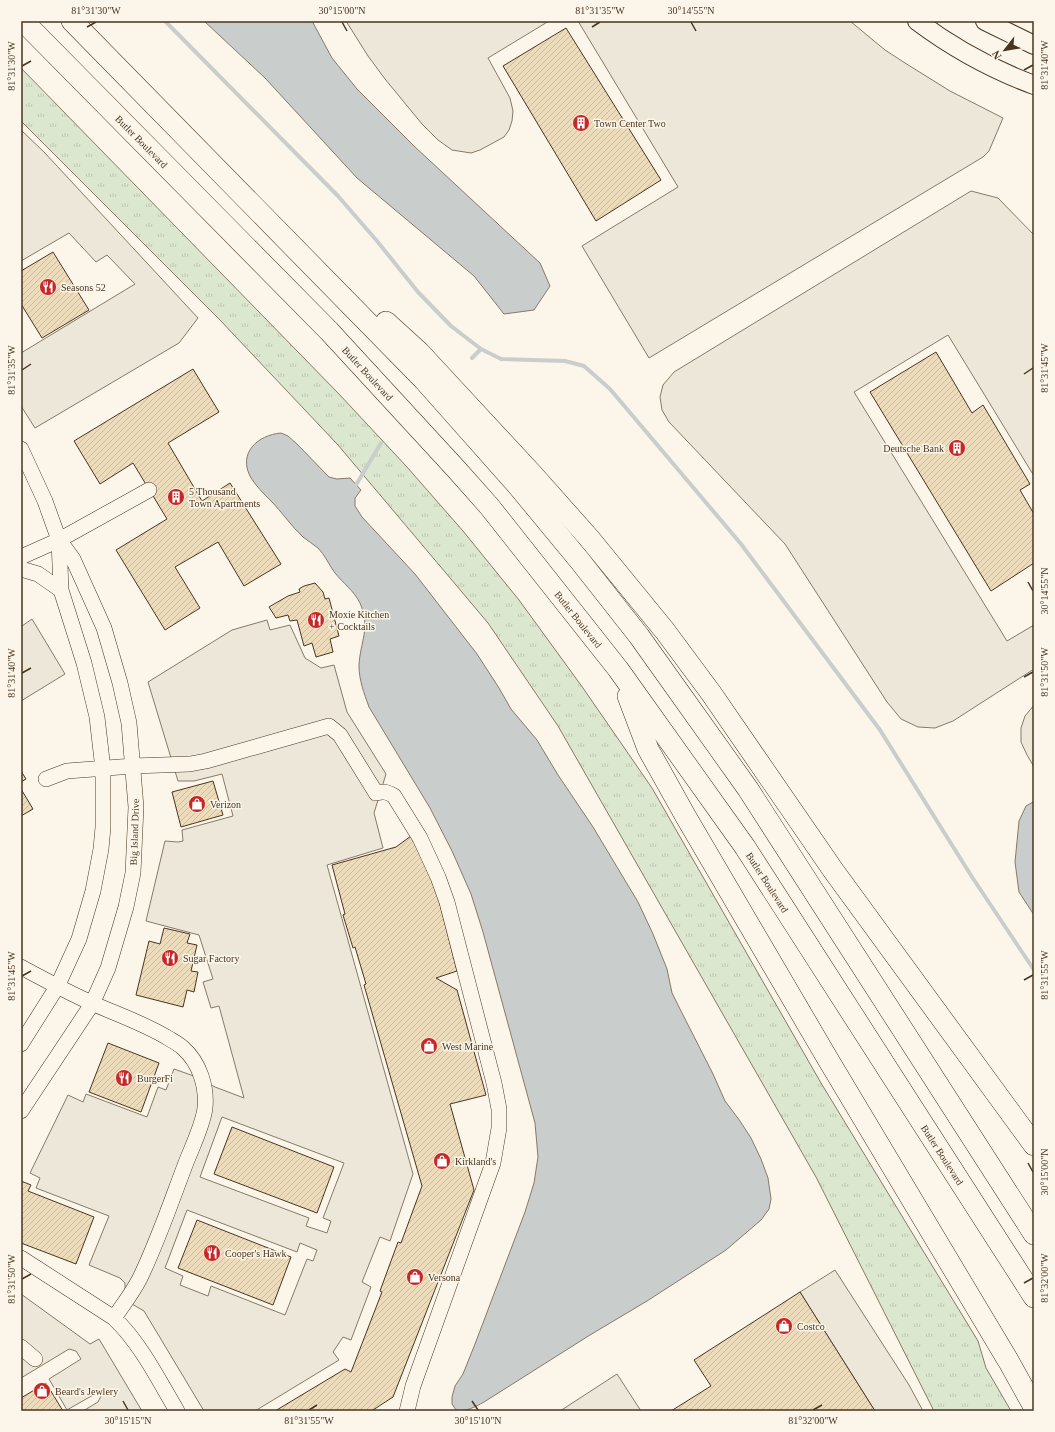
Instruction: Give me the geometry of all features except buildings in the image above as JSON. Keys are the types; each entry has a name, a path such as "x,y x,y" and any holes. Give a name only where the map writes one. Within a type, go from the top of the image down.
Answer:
{"highway":[{"name":"Butler Boulevard","path":"24,21 328,331 489,506 618,669 745,847 1034,1297"},
{"path":"72,21 274,226 454,413 518,486 639,636 748,789 1034,1234"},
{"path":"274,226 337,278 419,352 533,475 616,570 665,631 711,693 833,870 1034,1145"},
{"path":"618,669 648,749 690,824 826,1056 1009,1362 1034,1407"}],"main road":[{"path":"917,21 942,40 974,58 1009,76 1034,85"},
{"path":"985,21 1034,45"}],"street":[{"name":"Big Island Drive","path":"21,449 45,501 59,540 72,559 104,628 122,690 128,723 136,807 133,873 126,907 108,968 92,1004 21,1112"},
{"path":"21,558 59,540 149,490"},
{"name":"Big Island Drive","path":"21,1044 57,987 79,939 93,891 101,849 103,827 103,769 97,717 84,663 61,590 59,540"},
{"path":"21,570 38,574 61,590"},
{"path":"46,778 67,771 133,766 190,764 206,761 330,726 340,735 376,793 389,793 394,796 420,838 447,902 494,1083 499,1109 499,1128 493,1163 413,1386 407,1411"},
{"path":"21,967 92,1004 153,1029 184,1048 195,1063 202,1078 205,1092 204,1110 197,1134 152,1252 140,1278 114,1318"},
{"path":"21,1258 114,1318 135,1342 177,1411"},
{"path":"21,1347 35,1359"}],"green space":[{"path":"21,68 339,394 407,467 463,531 519,600 583,688 652,788 821,1083 978,1341 986,1368 1011,1411 934,1411 816,1177 558,726 488,623 338,445 219,319 21,121"}],"shaded area":[{"path":"204,21 312,21 332,58 357,89 414,146 540,263 550,286 534,310 504,314 474,276 357,178 265,78"},
{"path":"346,21 549,21 488,58 510,98 513,111 512,121 509,130 504,137 480,150 471,153 452,150 438,140 422,124 368,56"},
{"path":"578,21 850,21 885,50 905,63 950,91 1003,118 989,151 983,157 649,358 582,246 678,187"},
{"path":"21,130 44,152 198,318 179,343 35,428 21,406 21,353 135,284 107,255 96,262 69,233 21,261"},
{"path":"971,191 998,198 1034,235 1034,476 948,335 854,392 1007,641 1034,625 1034,669 953,721 935,728 918,727 901,719 887,702 785,544 669,422 662,410 660,397 663,385 674,372"},
{"path":"281,433 288,436 297,444 329,477 337,479 350,478 361,490 355,498 355,506 362,517 415,574 477,654 511,709 537,740 558,775 593,827 638,902 667,969 672,993 725,1101 751,1138 768,1178 771,1199 769,1209 761,1220 726,1250 484,1402 467,1410 456,1410 452,1404 452,1397 455,1386 463,1374 475,1344 525,1212 534,1183 538,1157 535,1123 483,932 471,894 452,851 430,808 369,707 365,697 359,671 365,628 365,620 360,603 352,591 335,573 318,548 299,533 258,487 251,478 247,469 248,453 252,447 265,437"},
{"path":"32,619 65,674 21,701 21,624 22,626"},
{"path":"267,620 270,630 290,625 305,658 321,668 334,665 347,712 386,774 374,813 383,848 327,865 413,1174 390,1241 380,1237 362,1282 371,1287 351,1340 343,1337 333,1352 339,1360 255,1411 204,1411 144,1311 120,1297 125,1289 125,1283 120,1278 89,1265 109,1216 36,1188 40,1178 30,1173 68,1095 83,1102 86,1094 147,1117 158,1087 166,1090 174,1069 244,1098 219,1006 211,1008 203,982 213,979 199,935 146,921 165,841 183,841 182,830 233,816 222,774 194,781 178,781 148,682 232,630","holes":["222,1117 344,1163 323,1218 331,1221 327,1233 306,1226 309,1218 200,1177","187,1210 297,1252 300,1243 317,1250 313,1261 307,1259 285,1315 211,1286 208,1296 180,1285 183,1276 165,1268"]},
{"path":"1034,705 1034,767 1021,742 1021,728 1025,716"},
{"path":"1033,802 1034,915 1019,892 1015,862 1019,821 1026,806"},
{"path":"835,1270 909,1385 923,1411 875,1411 800,1292"},
{"path":"21,1294 90,1344 99,1339 142,1411 83,1411 98,1402 101,1396 100,1391 67,1410 49,1379 81,1359 76,1351 69,1349 21,1378"},
{"path":"617,1374 641,1411 560,1411"}],"waterway":[{"path":"165,21 338,196 418,292 451,326 481,349 501,359 565,361 584,366 610,389 741,544 880,730 972,877 1034,970"},
{"path":"472,358 481,349"},
{"path":"356,485 381,443"}],"place":[{"name":"Town Center Two","path":"581,123"},
{"name":"Seasons 52","path":"48,287"},
{"name":"Deutsche Bank","path":"957,448"},
{"name":"5 Thousand Town Apartments","path":"176,497"},
{"name":"Moxie Kitchen + Cocktails","path":"316,620"},
{"name":"Verizon","path":"197,804"},
{"name":"Sugar Factory","path":"170,958"},
{"name":"West Marine","path":"429,1046"},
{"name":"BurgerFi","path":"124,1078"},
{"name":"Kirkland's","path":"442,1161"},
{"name":"Cooper's Hawk","path":"212,1253"},
{"name":"Versona","path":"415,1277"},
{"name":"Costco","path":"784,1326"},
{"name":"Beard's Jewlery","path":"42,1391"}]}
